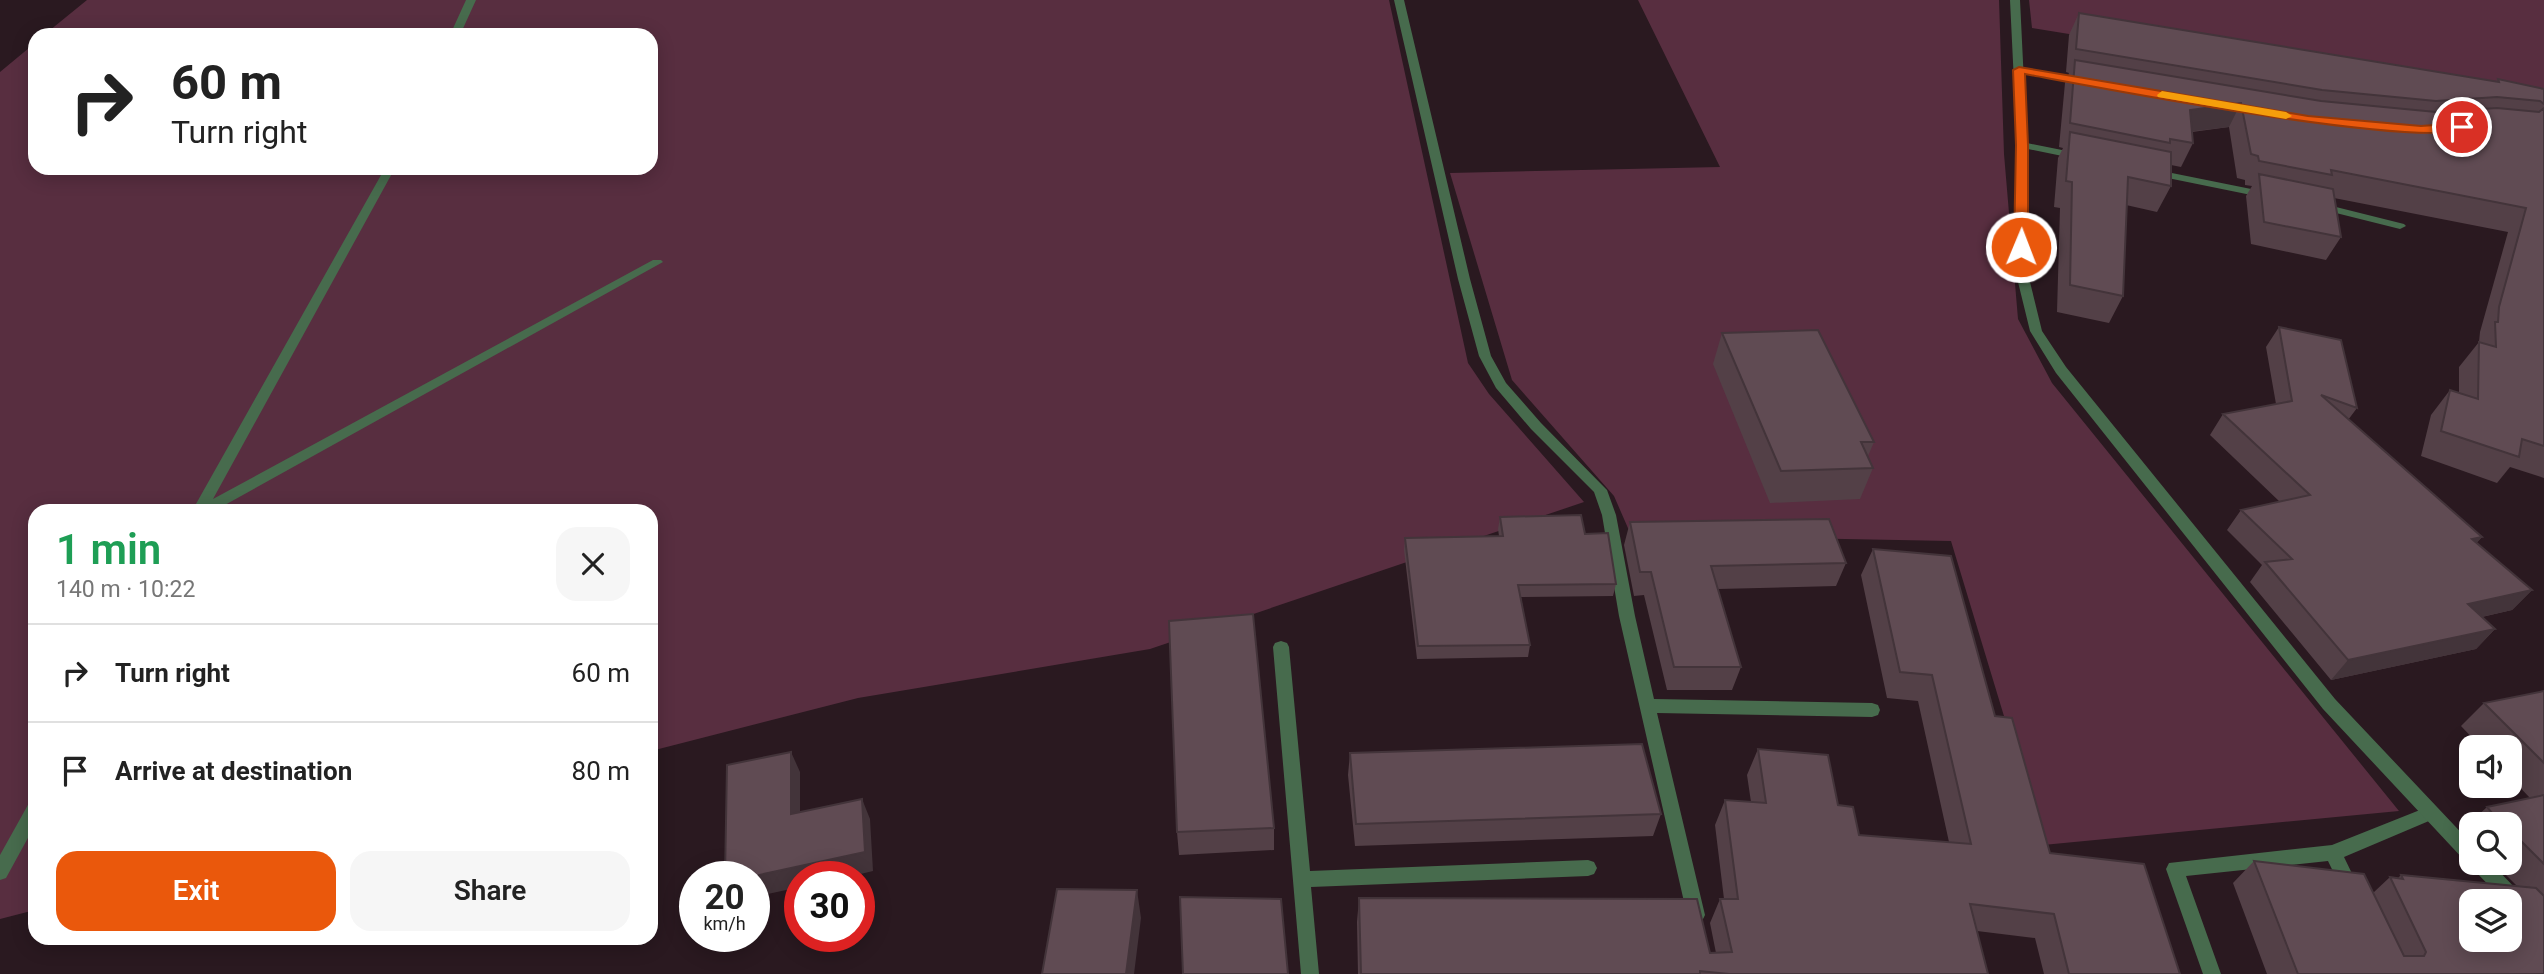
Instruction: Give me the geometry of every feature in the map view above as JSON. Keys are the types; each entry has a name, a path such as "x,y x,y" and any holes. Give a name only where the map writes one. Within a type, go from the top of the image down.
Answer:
{"street":[{"path":"457,28 471,0"},
{"path":"1399,0 1464,279 1485,356 1501,385 1536,426 1600,490 1612,526 1627,616 1699,926"},
{"path":"2015,0 2022,145 2021,247 2024,282 2036,331 2061,370 2329,704 2459,843"},
{"path":"2019,70 2100,84"},
{"path":"2022,145 2089,159"},
{"path":"2143,170 2277,198"},
{"path":"205,504 386,175"},
{"path":"2304,203 2400,226"},
{"path":"214,504 657,262"},
{"path":"1281,647 1310,974"},
{"path":"1650,706 1872,710"},
{"path":"2212,974 2175,869 2333,853 2430,813"},
{"path":"0,872 28,821"},
{"path":"2333,853 2355,901"},
{"path":"1302,880 1588,868"},
{"path":"2490,875 2525,911"}],"shaded area":[{"path":"87,0 1389,0 1468,363 1489,394 1584,502 1150,649 858,698 658,749 658,504 28,504 28,912 0,919 0,72 28,49 28,175 658,175 658,28 53,28"},
{"path":"1638,0 1999,0 2004,154 2018,319 2052,383 2399,811 2043,845 1951,541 1631,535 1614,496 1512,380 1450,173 1720,167"},
{"path":"2029,0 2544,0 2544,111 2032,28"}],"building":[{"path":"2079,13 2499,82 2498,79 2544,89 2544,104 2540,101 2497,97 2436,101 2322,90 2076,49"},
{"path":"2075,60 2321,101 2436,112 2497,108 2539,112 2544,108 2544,446 2522,439 2519,457 2441,431 2450,390 2478,399 2479,342 2496,347 2495,322 2498,322 2499,307 2526,208 2331,170 2332,175 2259,161 2258,156 2251,154 2241,103 2190,110 2193,143 2170,139 2170,143 2070,123"},
{"path":"2070,132 2171,152 2171,186 2128,177 2123,296 2070,285 2072,182 2066,181"},
{"path":"2259,174 2333,189 2341,237 2264,222"},
{"path":"2279,327 2341,340 2357,408 2321,395 2482,537 2472,539 2532,590 2468,604 2495,629 2348,660 2265,562 2292,559 2241,510 2310,495 2223,414 2292,401"},
{"path":"1818,330 1874,442 1861,442 1873,468 1781,471 1722,333"},
{"path":"1581,515 1585,534 1608,533 1616,584 1518,585 1530,645 1418,646 1405,538 1503,536 1500,517"},
{"path":"1829,519 1846,563 1711,566 1741,667 1674,667 1651,572 1640,572 1630,522"},
{"path":"1873,549 1951,556 1995,716 2012,718 2050,853 2144,864 2180,974 2069,974 2054,914 1970,904 1988,974 1729,974 1700,971 1700,974 1361,974 1359,898 1697,899 1710,953 1732,952 1720,899 1738,899 1725,800 1766,803 1758,749 1828,755 1838,805 1853,807 1859,835 1971,844 1932,675 1900,672"},
{"path":"1253,614 1274,828 1177,832 1169,621"},
{"path":"2544,691 2544,763 2522,741 2522,735 2516,735 2484,703"},
{"path":"1642,744 1661,814 1356,824 1350,753"},
{"path":"791,752 791,814 862,799 865,852 824,861 784,861 784,870 770,873 770,861 725,861 727,765"},
{"path":"2544,795 2544,864 2522,842 2522,812 2491,812 2487,807"},
{"path":"2254,861 2364,874 2404,956 2424,956 2426,952 2390,877 2403,879 2401,875 2536,888 2544,896 2544,974 2298,974"},
{"path":"1057,889 1137,890 1126,974 1042,974"},
{"path":"1180,897 1281,899 1288,974 1183,974"}],"slow traffic":[{"path":"2162,95 2286,116"}],"route":[{"path":"2021,247 2022,145 2019,70 2308,119 2421,130 2462,127"}]}
